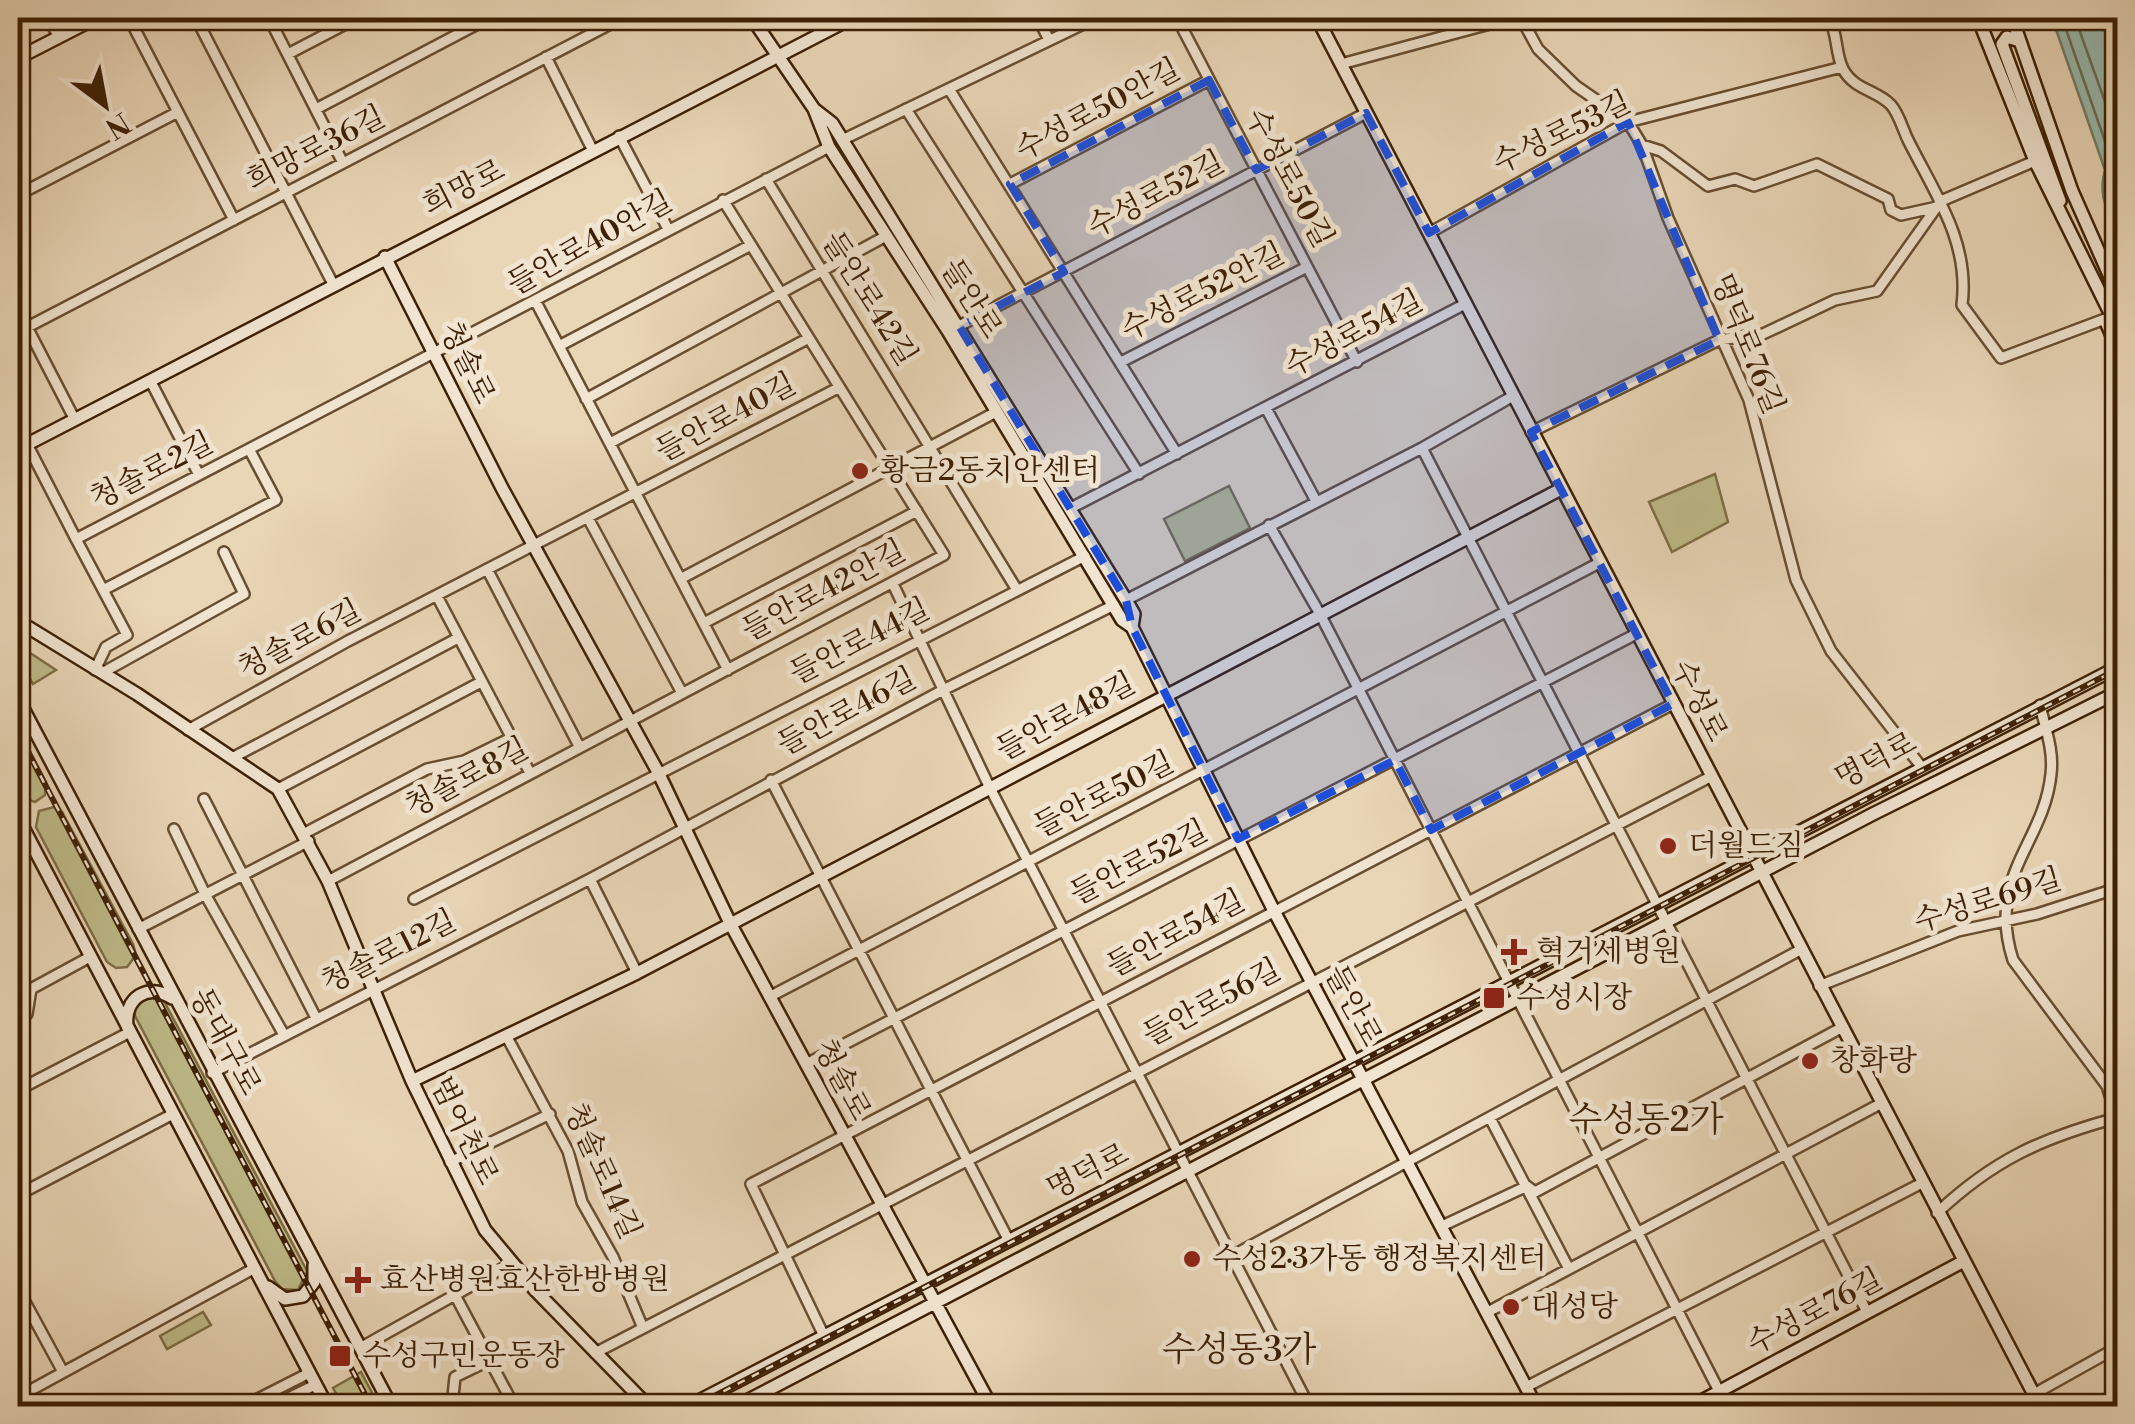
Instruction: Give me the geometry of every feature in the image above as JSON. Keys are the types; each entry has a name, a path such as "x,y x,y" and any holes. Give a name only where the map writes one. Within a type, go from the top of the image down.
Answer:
{"main road":[{"path":"18,58 96,18"},
{"name":"들안로","path":"752,18 814,109 829,147 1084,556 1134,614 1132,627 1274,911 1536,1406"},
{"name":"희망로","path":"22,446 852,18"},
{"name":"수성로","path":"1317,18 1936,1213 2037,1400"},
{"path":"1978,18 2035,161 2118,349"},
{"path":"2012,18 2072,191 2118,295"},
{"path":"2020,41 2007,37 2002,44 2047,157 2073,243"},
{"name":"들안로","path":"814,109 832,122 1072,508 1120,602"},
{"name":"청솔로","path":"385,257 532,544 658,772 730,922 991,1406"},
{"path":"2097,295 2118,329"},
{"name":"들안로48길","path":"730,922 1561,489"},
{"name":"범어천로","path":"19,623 278,789 328,881 412,1081 486,1230 512,1263 648,1406"},
{"name":"명덕로","path":"689,1406 1510,984 1920,766 2118,667"},
{"name":"명덕로","path":"737,1406 1760,873 2118,692"},
{"name":"동대구로","path":"18,699 391,1406"},
{"path":"18,818 88,958 327,1406"},
{"path":"412,1081 508,1039 730,922"},
{"path":"128,1033 127,1009 141,994 162,992 178,1005"},
{"path":"254,1271 277,1296 297,1299 314,1282 313,1258"},
{"name":"수성로76길","path":"1692,1406 1962,1262"}],"street":[{"path":"48,18 58,37"},
{"path":"129,18 234,220"},
{"path":"196,18 289,191 333,284"},
{"path":"269,18 343,163"},
{"path":"288,54 357,18"},
{"path":"316,109 489,18"},
{"path":"1038,18 1050,40"},
{"path":"842,140 1096,18"},
{"name":"수성로50길","path":"1177,18 1357,362"},
{"path":"1341,64 1512,18"},
{"name":"명덕로76길","path":"1522,18 1538,49 1576,86 1628,122 1642,145 1719,340 1749,400 1780,533 1796,580 1831,652 1920,766"},
{"path":"1829,18 1838,33 1842,67 1858,87 1891,105 1960,250 1966,278 1962,304 2001,358 2105,319"},
{"name":"희망로36길","path":"22,329 616,19"},
{"path":"546,57 592,149"},
{"name":"수성로53길","path":"1428,233 1628,122 1842,67"},
{"name":"수성로50안길","path":"1010,184 1209,80"},
{"name":"수성로50안길","path":"949,88 1064,272"},
{"path":"906,110 1138,474"},
{"path":"18,194 178,112"},
{"name":"수성로52길","path":"959,326 1366,113"},
{"path":"618,136 668,229"},
{"path":"1642,145 1660,151 1708,186 1735,179 1763,185 1817,164 1888,199 1892,210 1901,215 1939,204 2035,161"},
{"path":"780,292 723,200 829,147"},
{"name":"들안로42길","path":"766,178 1016,590"},
{"name":"들안로40안길","path":"434,354 723,200"},
{"path":"1531,432 1719,340 1763,334 1834,300 1877,291 1939,204"},
{"path":"586,399 886,236"},
{"path":"559,346 751,244"},
{"name":"수성로52안길","path":"1121,362 1307,267"},
{"name":"수성로52안길","path":"1064,272 1177,454"},
{"name":"들안로40길","path":"780,292 891,467"},
{"name":"들안로40길","path":"536,302 728,670"},
{"name":"수성로54길","path":"1072,508 1465,304"},
{"path":"22,329 75,420"},
{"name":"들안로40길","path":"610,442 808,339"},
{"name":"청솔로2길","path":"98,672 106,647 127,635 76,538 434,354"},
{"path":"151,382 199,475"},
{"name":"들안로40길","path":"637,494 838,388"},
{"name":"들안로46길","path":"685,826 945,689 1422,448 1513,396"},
{"name":"수성로54길","path":"1266,408 1316,501"},
{"path":"682,578 996,412"},
{"name":"희망로","path":"22,446 76,538"},
{"path":"1422,448 1868,1312"},
{"name":"청솔로2길","path":"104,590 276,500 249,450"},
{"name":"들안로42안길","path":"630,719 944,555 891,467"},
{"path":"532,544 637,494"},
{"name":"들안로42안길","path":"704,623 918,511"},
{"path":"588,518 682,693"},
{"path":"1269,525 1320,614 1719,1391"},
{"name":"청솔로6길","path":"188,730 532,544"},
{"path":"98,672 244,594 224,552"},
{"name":"들안로44길","path":"658,772 1084,556"},
{"name":"들안로50길","path":"770,996 1599,563"},
{"path":"487,569 579,746"},
{"name":"들안로46길","path":"893,584 989,786"},
{"path":"437,596 530,772"},
{"name":"들안로52길","path":"806,1064 1636,634"},
{"path":"232,758 458,638"},
{"path":"278,789 481,682"},
{"name":"들안로54길","path":"783,1255 750,1184 1672,704"},
{"path":"1936,1213 1973,1179 2019,1150 2117,1119 2107,1086 2013,960 2004,922 2016,862 2051,778 2040,705"},
{"name":"청솔로8길","path":"328,881 630,719"},
{"path":"138,929 426,769 464,761 512,738"},
{"path":"414,900 658,772"},
{"name":"들안로56길","path":"595,1353 1310,979 1710,776"},
{"name":"들안로46길","path":"771,780 819,874"},
{"name":"들안로48길","path":"989,786 1028,862"},
{"path":"204,799 316,1018"},
{"name":"청솔로12길","path":"212,1072 590,879 685,826"},
{"path":"174,828 205,894 284,1035"},
{"name":"들안로50길","path":"1028,862 1063,930"},
{"path":"819,874 1009,1241"},
{"path":"590,879 637,973"},
{"name":"수성로69길","path":"1819,986 1958,930 2004,922 2118,888"},
{"name":"들안로52길","path":"1063,930 1100,1002"},
{"path":"1232,1256 1562,1082 1800,950"},
{"path":"18,995 88,958"},
{"path":"27,1014 31,989"},
{"name":"들안로54길","path":"1100,1002 1136,1070"},
{"path":"1527,1186 1535,1192 1841,1028"},
{"path":"18,1090 128,1033"},
{"name":"청솔로14길","path":"508,1039 550,1114 571,1160 582,1202 613,1257 644,1328"},
{"name":"들안로56길","path":"1136,1070 1309,1406"},
{"path":"2107,1086 2118,1080"},
{"path":"1486,1313 1880,1104"},
{"path":"450,1162 550,1114"},
{"path":"18,1195 172,1115"},
{"path":"1490,1118 1569,1269"},
{"path":"1526,1387 1922,1183"},
{"path":"1442,1226 1527,1186"},
{"path":"783,1255 824,1336"},
{"path":"360,1348 512,1263"},
{"path":"18,1397 254,1271"},
{"path":"18,1289 64,1372"},
{"path":"455,1295 514,1406"},
{"path":"2037,1400 2118,1347"},
{"path":"452,1406 454,1370 490,1360"},
{"path":"244,1406 308,1373"},
{"path":"272,1406 316,1385"}],"highlighted area":[{"path":"1209,80 1256,170 1366,113 1429,233 1628,122 1719,340 1531,432 1673,704 1431,830 1395,760 1238,839 1132,627 1126,600 959,326 1064,272 1010,184"}],"shaded area":[{"path":"1715,474 1728,522 1672,552 1649,502"},
{"path":"1229,486 1250,528 1185,561 1164,519"},
{"path":"18,645 56,670 33,684 18,657"},
{"path":"18,728 46,782 45,795 35,802 23,798 18,790"},
{"path":"54,807 62,812 133,944 136,955 127,967 116,968 107,962 36,827 39,811"},
{"path":"144,996 164,1001 307,1271 298,1290 282,1289 275,1281 135,1016 135,1007"},
{"path":"203,1312 211,1325 167,1349 160,1336"},
{"path":"361,1372 379,1406 343,1406 333,1388"}],"water":[{"path":"2052,18 2117,18 2117,221 2105,205 2105,170"}],"railway":[{"path":"695,1406 2118,669"},
{"path":"18,733 371,1406"}],"place":[{"name":"황금2동치안센터","path":"860,471"},
{"name":"더월드짐","path":"1668,846"},
{"name":"혁거세병원","path":"1514,952"},
{"name":"수성시장","path":"1494,998"},
{"name":"창화랑","path":"1810,1061"},
{"name":"수성2·3가동 행정복지센터","path":"1192,1259"},
{"name":"효산병원효산한방병원","path":"358,1280"},
{"name":"대성당","path":"1511,1307"},
{"name":"수성구민운동장","path":"340,1356"}],"district":[{"name":"수성동2가","path":"1646,1120"},
{"name":"수성동3가","path":"1239,1350"}]}
